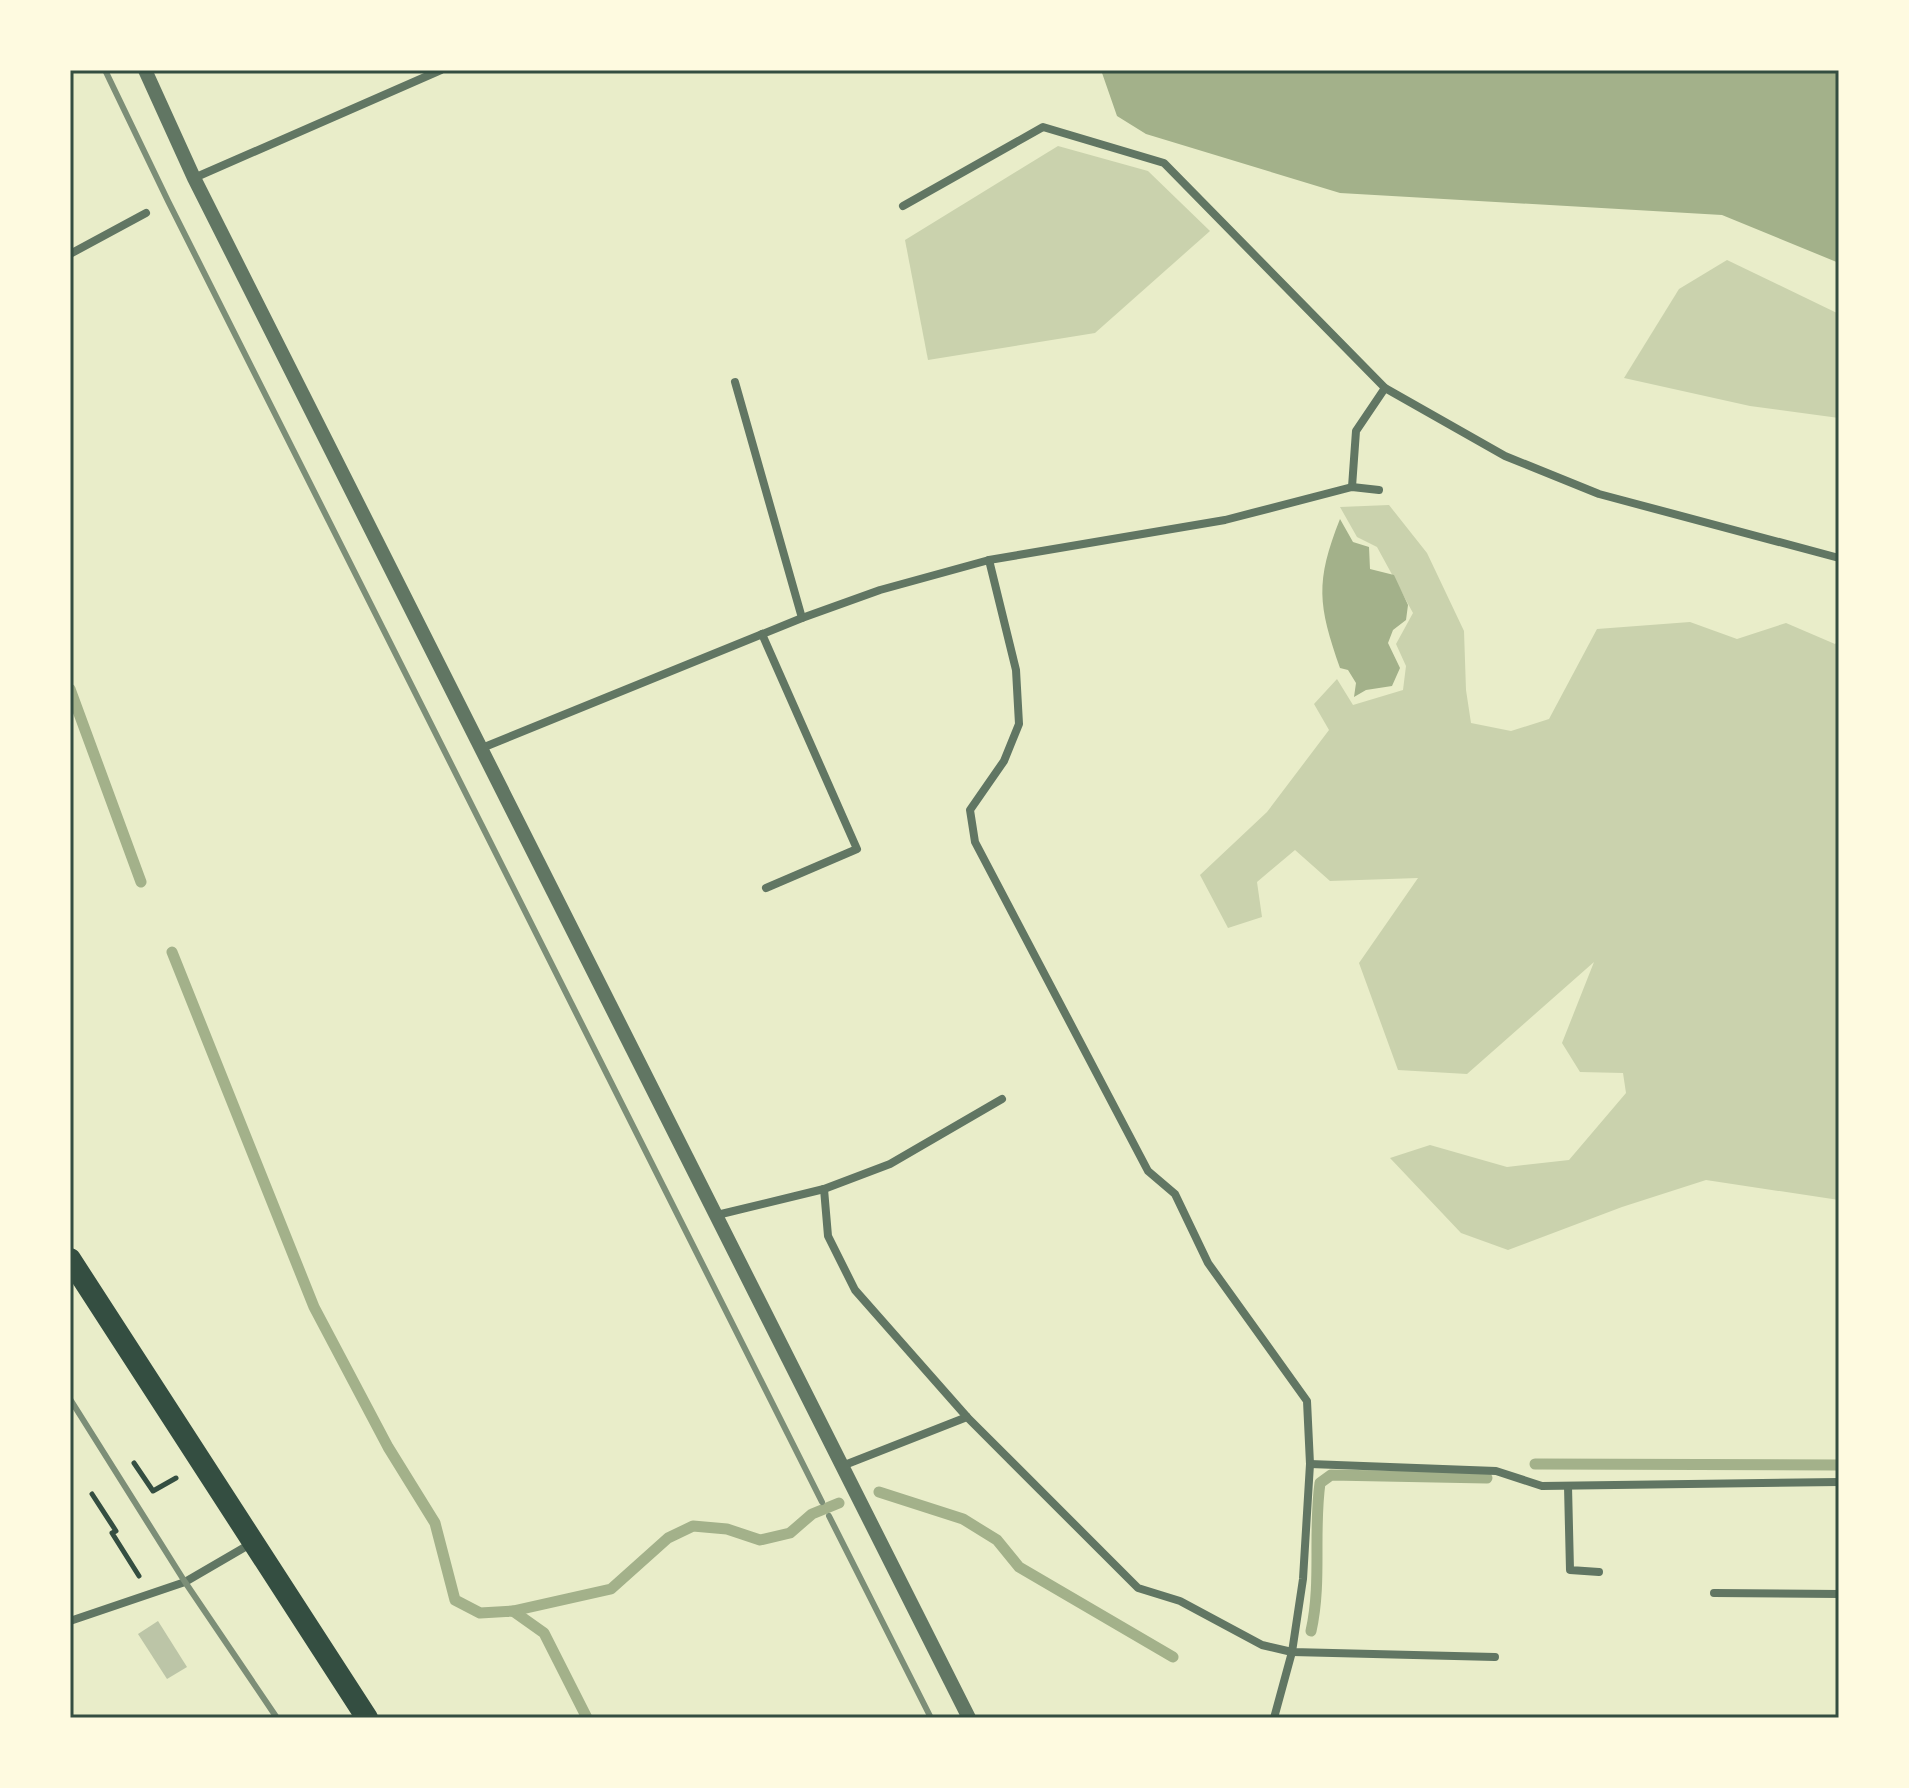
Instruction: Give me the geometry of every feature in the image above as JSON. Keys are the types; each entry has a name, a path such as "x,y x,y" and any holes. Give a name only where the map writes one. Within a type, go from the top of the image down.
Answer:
{"highway":[{"path":"70,1259 367,1718"}],"street":[{"path":"145,70 194,178 969,1718"},
{"path":"194,178 441,70"},
{"path":"903,206 1043,127 1164,163 1385,388 1505,456 1599,494 1839,558"},
{"path":"70,254 146,213"},
{"path":"735,382 802,618"},
{"path":"1352,487 1356,431 1385,388"},
{"path":"482,748 802,618 880,590 989,560 1225,520 1352,487 1379,490"},
{"path":"989,560 1016,670 1019,724 1004,761 970,810 975,842 1148,1171 1175,1194 1208,1263 1307,1401 1310,1464 1303,1579 1292,1652 1274,1718"},
{"path":"762,634 857,849 766,888"},
{"path":"717,1215 824,1189 890,1164 1002,1099"},
{"path":"824,1189 828,1236 855,1290 967,1417 1138,1588 1180,1601 1262,1645 1292,1652 1495,1657"},
{"path":"842,1466 967,1417"},
{"path":"1310,1464 1496,1471 1542,1486 1839,1482"},
{"path":"1568,1486 1570,1570 1599,1572"},
{"path":"70,1621 185,1582 254,1542"},
{"path":"1714,1593 1839,1594"}],"path":[{"path":"134,1463 153,1491 177,1477"},
{"path":"92,1494 150,1594"}],"shaded area":[{"path":"1101,70 1839,70 1839,263 1722,215 1340,193 1146,134 1117,116"},
{"path":"1058,146 1148,171 1210,231 1095,333 928,360 905,240"},
{"path":"1727,260 1839,314 1839,418 1750,406 1624,378 1679,289"},
{"path":"1389,505 1427,553 1464,631 1466,690 1471,723 1511,731 1549,719 1597,629 1690,622 1737,639 1786,623 1835,644 1839,640 1839,1200 1706,1180 1622,1207 1508,1250 1461,1233 1390,1158 1430,1145 1507,1167 1569,1160 1626,1093 1623,1073 1580,1072 1562,1043 1594,962 1467,1074 1398,1070 1359,963 1418,878 1330,881 1295,850 1257,882 1262,917 1228,928 1200,875 1267,812 1329,730 1314,704 1337,679 1353,705 1403,690 1406,666 1396,644 1413,613 1377,547 1357,537 1340,507"},
{"path":"1340,519 1353,542 1369,547 1370,569 1394,575 1408,605 1406,620 1393,630 1388,643 1400,668 1392,686 1366,690 1354,697 1356,683 1348,670 1340,668 1327,627 1322,594 1326,560"}],"building":[{"path":"158,1621 187,1667 167,1679 138,1634"}],"waterway":[{"path":"70,689 141,882"},
{"path":"172,952 314,1307 388,1447 435,1523 455,1600 480,1613 513,1611 544,1633 587,1718"},
{"path":"1535,1464 1839,1465"},
{"path":"1311,1631 1316,1594 1320,1483 1331,1475 1487,1478"},
{"path":"879,1492 963,1519 997,1540 1019,1567 1173,1657"},
{"path":"513,1611 611,1589 668,1538 693,1526 727,1529 760,1540 790,1533 812,1514 839,1503"}],"railway":[{"path":"105,70 822,1502"},
{"path":"70,1399 185,1582 277,1718"},
{"path":"829,1516 931,1718"}]}
